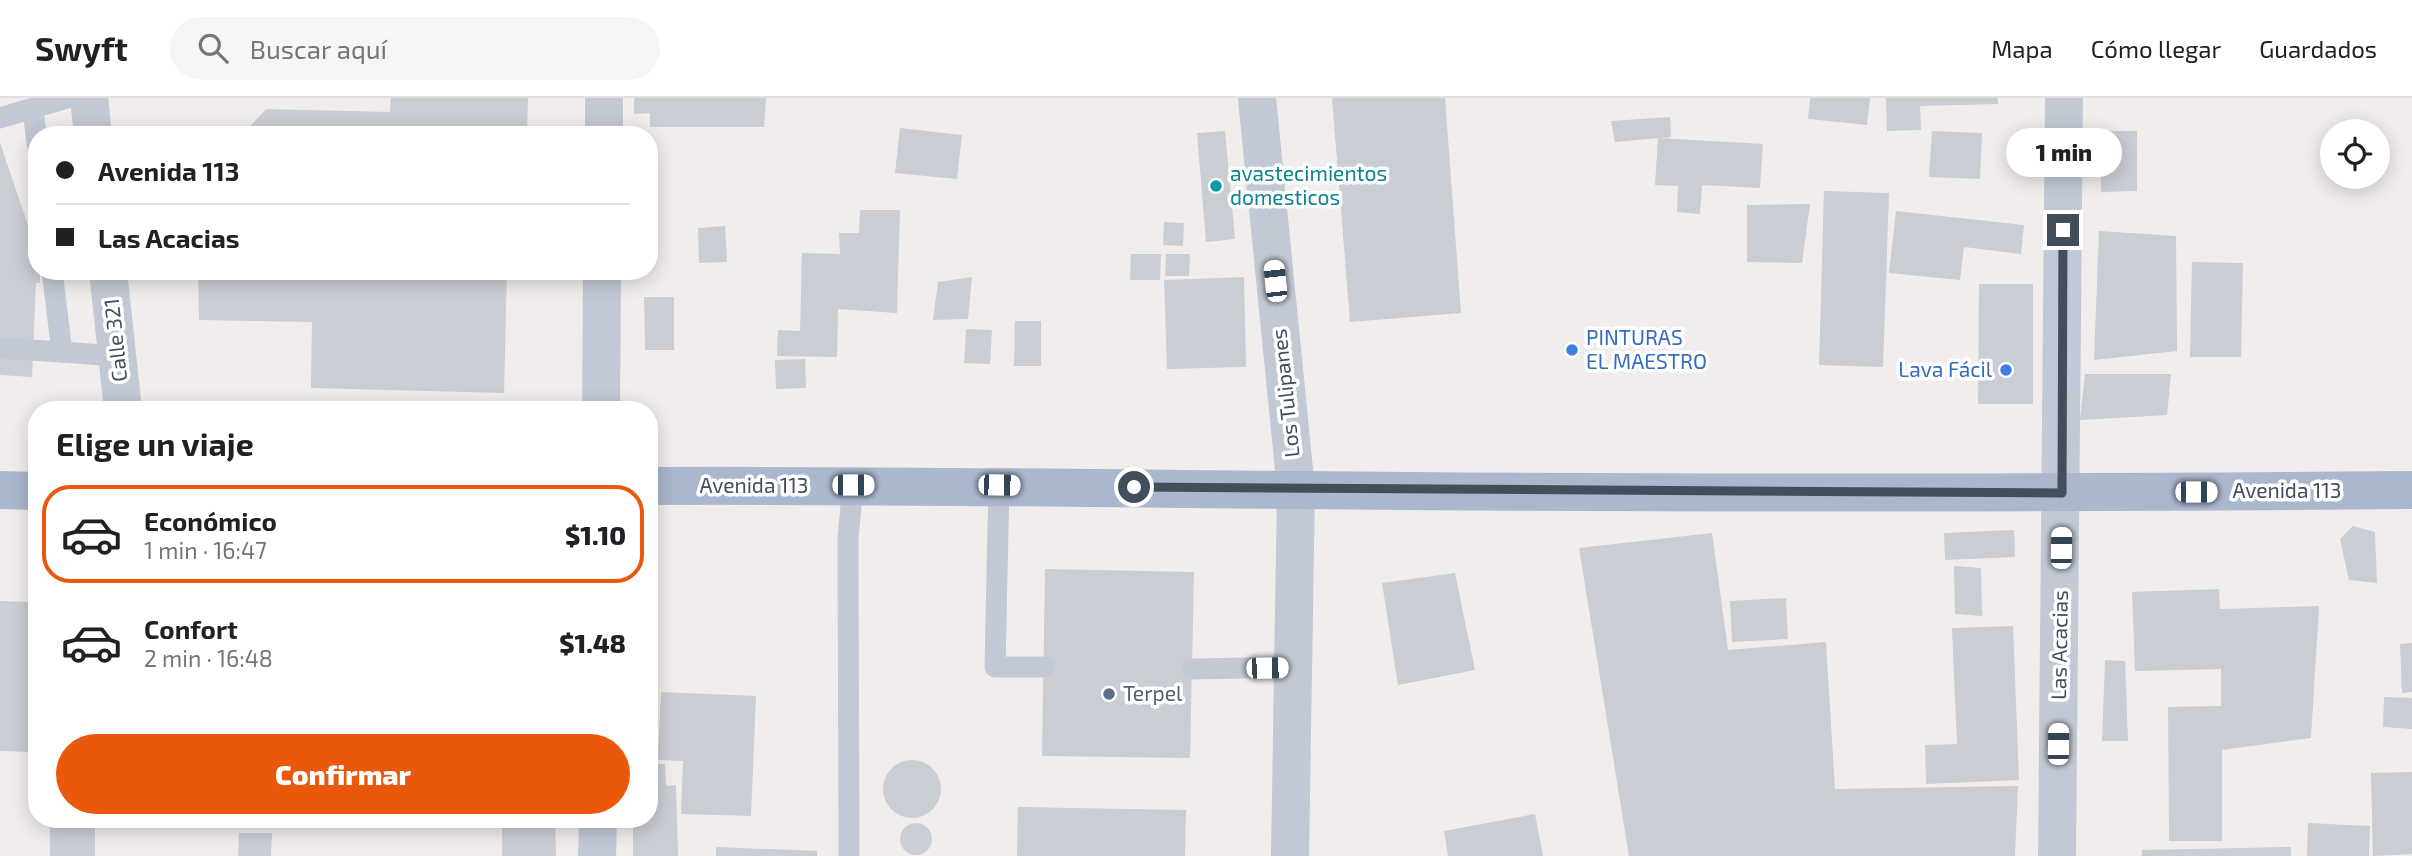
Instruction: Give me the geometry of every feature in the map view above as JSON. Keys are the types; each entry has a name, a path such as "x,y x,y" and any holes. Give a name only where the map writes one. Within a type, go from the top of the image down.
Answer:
{"main road":[{"name":"Avenida 113","path":"658,486 999,485 1296,490 2062,493 2412,490"},
{"path":"0,490 28,491"}],"street":[{"path":"89,98 92,126"},
{"path":"604,98 604,126"},
{"name":"Los Tulipanes","path":"1257,98 1296,490 1290,856"},
{"name":"Las Acacias","path":"2057,856 2062,493 2063,98"},
{"name":"Calle 321","path":"109,280 122,401"},
{"path":"601,401 602,280"},
{"path":"597,856 598,828"}],"lane":[{"path":"0,117 67,98"},
{"path":"33,109 35,126"},
{"path":"53,280 62,352"},
{"path":"0,348 117,356"},
{"path":"849,856 848,538 853,485"},
{"path":"999,485 995,667 1044,667"},
{"path":"1192,668 1292,667"}],"building":[{"path":"391,98 528,98 527,126 250,126 266,109 390,112"},
{"path":"634,98 766,98 764,127 658,127 650,126 650,113 634,114"},
{"path":"1332,98 1445,98 1461,313 1350,322"},
{"path":"1810,98 1870,98 1867,125 1808,119"},
{"path":"1886,98 1998,98 1998,104 1920,106 1921,130 1887,131"},
{"path":"1670,117 1671,137 1615,142 1611,121"},
{"path":"900,128 962,135 957,179 895,173"},
{"name":"avastecimientos domesticos","path":"1225,131 1235,239 1206,242 1197,133"},
{"path":"1932,131 1982,133 1980,179 1929,177"},
{"path":"2100,131 2137,131 2137,191 2101,192"},
{"path":"1658,138 1763,144 1760,188 1702,185 1700,214 1677,212 1678,186 1655,185"},
{"path":"0,143 28,225 28,280 40,280 40,283 36,283 32,377 0,375"},
{"path":"1824,191 1889,193 1883,367 1819,365"},
{"path":"1810,204 1802,263 1747,262 1747,205"},
{"path":"860,210 900,210 897,313 838,309 837,357 777,356 778,330 800,331 802,253 840,254 839,233 859,233"},
{"path":"1896,211 2024,225 2021,254 1964,247 1960,280 1889,273"},
{"path":"1164,222 1184,223 1183,246 1163,245"},
{"path":"725,226 727,262 699,263 698,228"},
{"path":"2099,231 2176,236 2177,351 2094,360"},
{"path":"1131,254 1161,254 1160,280 1130,280"},
{"path":"1166,254 1190,254 1189,276 1165,276"},
{"path":"2192,262 2243,263 2241,357 2190,357"},
{"path":"972,277 968,319 933,320 938,282"},
{"path":"1244,277 1246,367 1167,369 1164,280"},
{"path":"198,280 507,280 504,393 311,388 312,322 199,320"},
{"path":"1979,284 2033,284 2033,404 1978,404"},
{"path":"644,297 674,297 674,350 645,350"},
{"path":"1015,321 1041,321 1041,366 1014,366"},
{"path":"966,329 992,330 990,364 964,363"},
{"path":"805,359 806,388 776,389 775,360"},
{"path":"2085,374 2171,374 2167,415 2080,420"},
{"path":"2353,526 2375,532 2377,583 2349,580 2340,539"},
{"path":"2014,530 2015,557 1945,560 1944,533"},
{"path":"1712,533 1728,650 1826,642 1835,789 2018,786 2015,856 1629,856 1579,548"},
{"path":"1954,566 1981,568 1982,616 1955,614"},
{"path":"1045,569 1194,572 1190,758 1042,756"},
{"path":"1455,573 1475,670 1398,685 1382,583"},
{"path":"2219,589 2220,609 2319,606 2311,738 2222,750 2222,841 2169,841 2168,707 2221,706 2221,669 2135,671 2132,592"},
{"path":"1786,598 1788,639 1732,642 1730,601"},
{"path":"0,601 28,602 28,752 0,751"},
{"path":"2013,626 2019,780 1926,784 1925,745 1957,744 1952,628"},
{"path":"2412,643 2412,692 2402,693 2400,644"},
{"path":"2105,660 2125,661 2128,741 2102,741"},
{"path":"661,692 756,696 751,816 681,814 683,761 658,760"},
{"path":"2384,697 2412,698 2412,729 2383,727"},
{"path":"912,760 928,765 936,773 941,789 936,805 928,813 912,818 896,813 888,805 883,789 888,773 896,765"},
{"path":"658,764 665,764 666,786 676,785 678,856 633,856 633,828 658,828"},
{"path":"2412,772 2412,854 2373,856 2371,773"},
{"path":"1018,807 1186,810 1185,856 1017,856"},
{"path":"1535,814 1543,856 1448,856 1444,831"},
{"path":"916,823 927,828 932,839 927,850 916,855 905,850 900,839 905,828"},
{"path":"2308,823 2370,826 2369,856 2307,856"},
{"path":"50,828 95,828 95,856 50,856"},
{"path":"502,828 555,828 556,856 502,856"},
{"path":"239,833 272,833 271,856 238,856"},
{"path":"716,847 817,851 817,856 716,856"},
{"path":"2291,847 2291,856 2142,856 2142,850"}],"place":[{"name":"avastecimientos domesticos","path":"1216,186"},
{"name":"PINTURAS EL MAESTRO","path":"1572,350"},
{"name":"Lava Fácil","path":"2006,370"},
{"name":"Terpel","path":"1109,694"}],"route":[{"path":"1134,487 2062,493 2063,230"}]}
